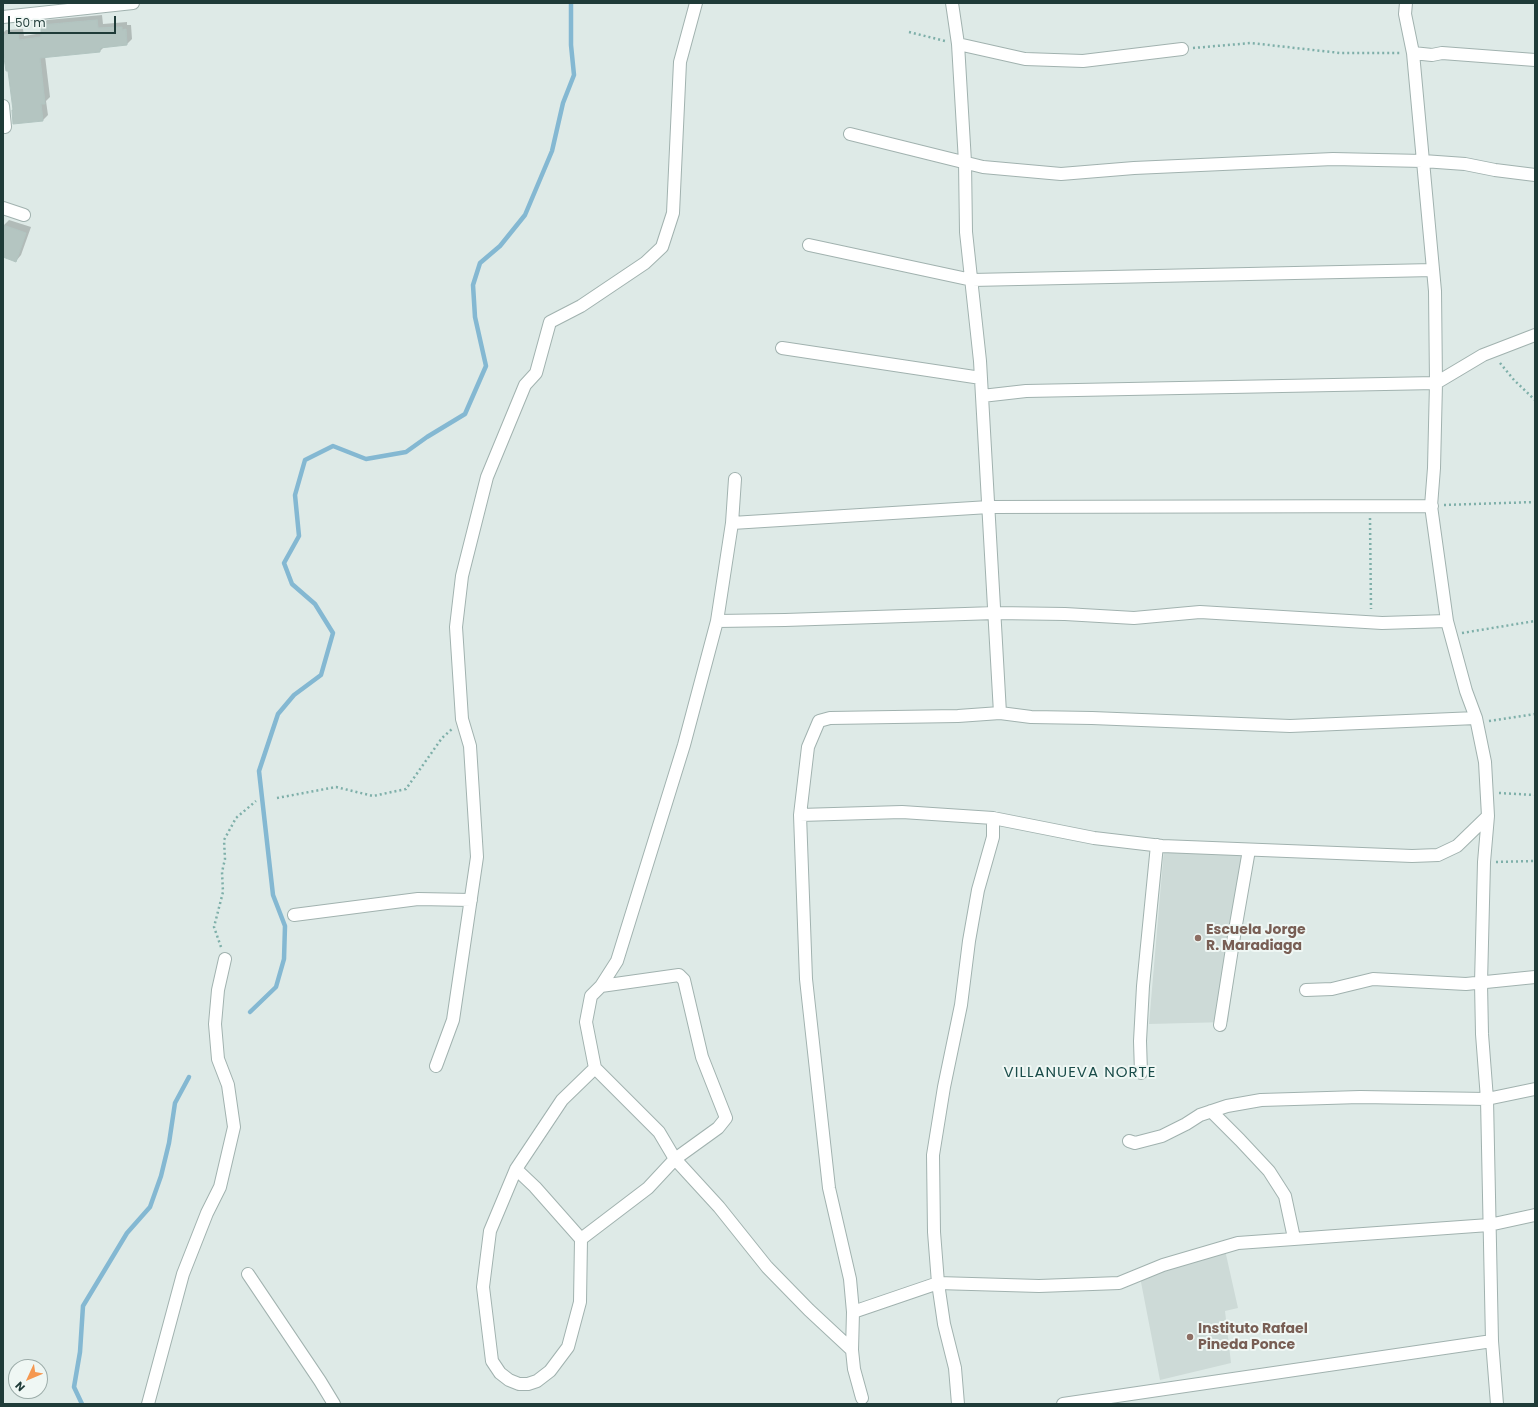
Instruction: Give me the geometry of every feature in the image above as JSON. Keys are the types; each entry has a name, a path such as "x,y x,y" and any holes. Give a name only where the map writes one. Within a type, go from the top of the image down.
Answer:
{"street":[{"path":"3,17 133,3"},
{"path":"436,1066 453,1020 477,857 470,746 462,719 456,627 462,576 487,477 525,385 536,373 550,322 581,306 646,263 662,247 673,213 680,62 696,3"},
{"path":"952,3 958,44 965,162 966,232 981,378 1000,713"},
{"path":"1406,3 1405,14 1413,53 1435,291 1436,383 1432,506 1447,621 1452,634 1466,691 1476,720 1486,762 1488,816 1484,862 1481,983 1482,1034 1487,1099 1492,1342 1497,1404"},
{"path":"958,44 1025,58 1083,61 1182,48"},
{"path":"1413,53 1432,55 1442,53 1535,60"},
{"path":"3,106 6,127"},
{"path":"850,134 983,167 1061,174 1134,168 1333,159 1423,161 1465,164 1495,170 1535,175"},
{"path":"3,208 24,215"},
{"path":"809,245 972,280 1433,270"},
{"path":"982,396 1026,391 1436,383 1483,356 1535,335"},
{"path":"782,348 981,378"},
{"path":"735,479 732,523 717,621 684,745 617,960 601,986 591,996 586,1022 595,1068 659,1132 675,1159 719,1207 767,1267 809,1310 852,1350"},
{"path":"732,523 989,507 1432,506"},
{"path":"717,621 785,620 994,612 1134,618 1200,612 1371,622 1447,621"},
{"path":"862,1398 854,1369 852,1350 853,1312 850,1279 828,1188 806,979 800,815 808,747 820,721 830,718 958,716 1000,713 1032,717 1290,726 1476,720"},
{"path":"800,815 902,812 993,818 1094,838 1157,845 1412,856 1438,855 1457,846 1488,816"},
{"path":"958,1404 955,1368 944,1324 938,1284 934,1232 933,1155 944,1086 961,1005 969,941 978,890 993,838 993,818"},
{"path":"1141,1073 1140,1041 1142,986 1157,845"},
{"path":"1220,1026 1249,850"},
{"path":"294,915 418,899 471,900"},
{"path":"148,1404 182,1274 200,1229 220,1187 234,1127 228,1085 218,1059 215,1024 218,990 225,959"},
{"path":"581,1239 648,1188 675,1159 718,1128 726,1118 702,1056 684,980 679,975 601,986"},
{"path":"1306,990 1332,989 1373,979 1466,984 1535,977"},
{"path":"516,1169 535,1187 581,1239 580,1302 568,1347 550,1371 537,1381 528,1384 519,1384 509,1380 500,1373 492,1361 483,1287 490,1231 516,1169 562,1100 595,1068"},
{"path":"1129,1141 1135,1143 1162,1136 1200,1115 1226,1106 1261,1100 1360,1097 1487,1099 1535,1089"},
{"path":"1210,1112 1240,1140 1269,1171 1285,1196 1294,1238"},
{"path":"853,1312 938,1284 1039,1286 1119,1283 1163,1266 1238,1243 1490,1225 1535,1215"},
{"path":"248,1274 334,1404"},
{"path":"1063,1404 1492,1342"}],"path":[{"path":"909,32 958,44"},
{"path":"1182,48 1251,43 1340,52 1413,53"},
{"path":"1494,351 1502,366 1535,400"},
{"path":"1432,506 1535,502"},
{"path":"1370,506 1371,622"},
{"path":"1452,634 1535,621"},
{"path":"1476,720 1535,714"},
{"path":"277,798 336,787 373,796 406,789 442,738 462,719"},
{"path":"1487,792 1535,795"},
{"path":"225,959 214,927 223,892 222,872 225,858 224,840 236,818 256,801"},
{"path":"1484,862 1535,861"}],"shaded area":[{"name":"Escuela Jorge R. Maradiaga","path":"1164,849 1251,854 1228,1022 1149,1024"},
{"name":"Instituto Rafael Pineda Ponce","path":"1225,1250 1238,1308 1225,1311 1231,1363 1160,1380 1140,1277"}],"building":[{"path":"97,20 98,28 122,27 122,30 126,29 127,45 100,48 100,52 40,58 45,104 41,104 43,121 13,124 13,110 8,71 6,71 3,51 3,35 18,33 19,40 41,37 41,25"},
{"path":"3,225 26,233 16,262 3,257"}],"waterway":[{"path":"250,1012 276,987 284,959 285,926 273,895 259,771 278,714 294,695 321,675 333,633 315,604 292,584 284,563 299,536 295,495 305,460 333,446 366,459 406,452 427,437 465,414 486,366 475,317 473,285 480,263 500,246 525,215 552,151 563,103 574,75 571,45 571,3"},
{"path":"82,1404 74,1387 80,1352 83,1306 127,1233 150,1207 161,1176 169,1143 175,1103 189,1077"}],"place":[{"name":"Escuela Jorge R. Maradiaga","path":"1198,938"},
{"name":"Instituto Rafael Pineda Ponce","path":"1190,1337"}],"district":[{"name":"VILLANUEVA NORTE","path":"1080,1073"}]}
